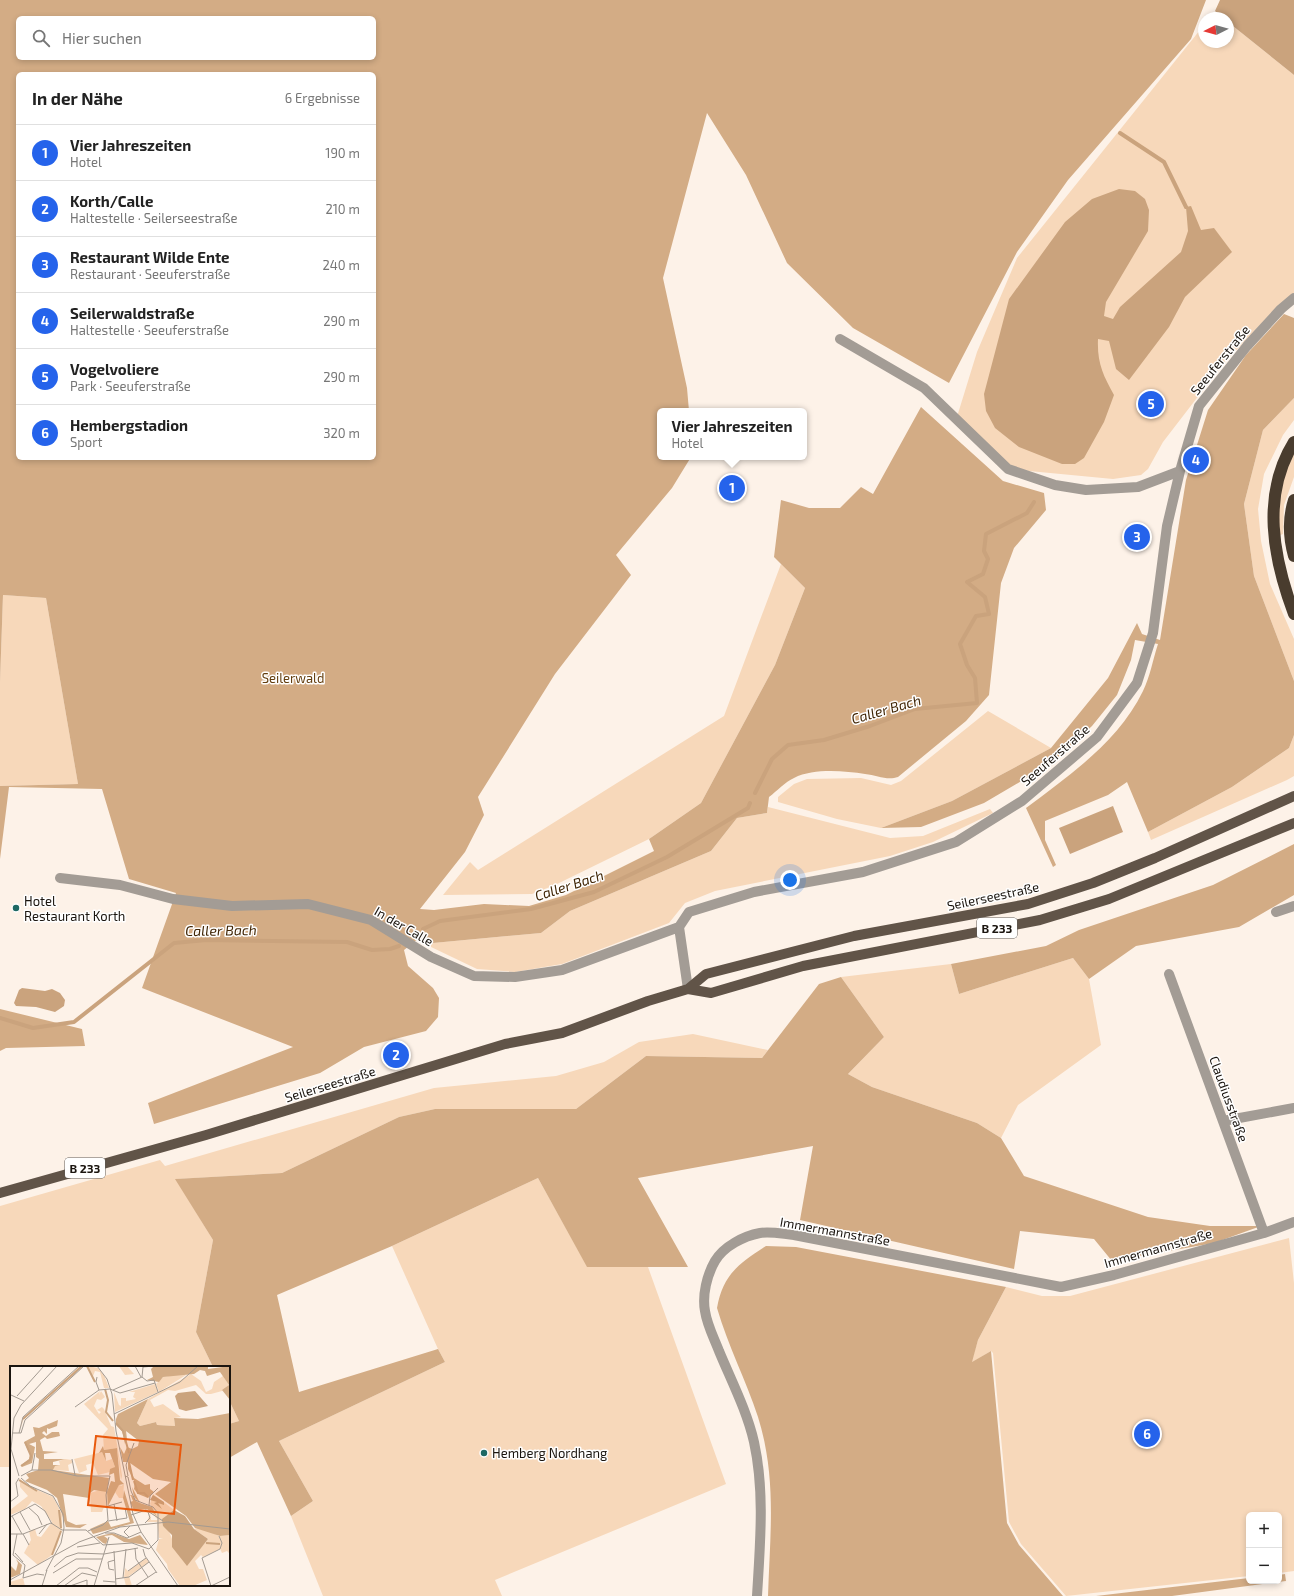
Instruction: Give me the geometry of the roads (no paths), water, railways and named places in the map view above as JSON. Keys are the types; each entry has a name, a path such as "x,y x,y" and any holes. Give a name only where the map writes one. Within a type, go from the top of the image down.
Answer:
{"highway":[{"path":"1294,442 1288,451 1277,482 1272,516 1282,580 1294,614"},
{"path":"1294,500 1290,519 1291,544 1294,556"}],"main road":[{"name":"Seilerseestraße","path":"0,1192 206,1135 505,1044 562,1033 648,1001 688,989 706,974 854,936 1028,904 1093,883 1294,796"},
{"name":"Seilerseestraße","path":"688,989 710,993 803,966 1040,920 1110,899 1294,823"}],"street":[{"name":"Seeuferstraße","path":"679,927 688,912 754,892 863,872 956,842 1022,801 1098,737 1137,683 1153,633 1168,526 1180,471 1199,406 1247,346 1281,309 1294,298"},
{"path":"840,339 867,353 924,388 1008,469 1055,486 1086,490 1138,487 1180,471"},
{"name":"In der Calle","path":"60,878 120,885 173,899 232,906 308,904 371,920 431,957 474,976 515,977 562,970 679,927"},
{"path":"1276,912 1294,906"},
{"path":"679,927 688,989"},
{"name":"Claudiusstraße","path":"1169,974 1264,1233"},
{"path":"1223,1121 1294,1108"},
{"name":"Immermannstraße","path":"757,1596 761,1505 759,1466 745,1413 711,1330 705,1310 705,1292 709,1272 718,1256 733,1243 761,1233 794,1235 1061,1287 1114,1275 1264,1233 1294,1222"}],"waterway":[{"name":"Caller Bach","path":"1120,133 1164,162 1186,207"},
{"name":"Caller Bach","path":"755,793 772,759 788,745 824,740 870,726 915,709 977,703 975,678 967,665 960,644 976,616 989,614 985,597 967,582 983,574 988,559 984,551 986,534 1027,513 1034,502"},
{"name":"Caller Bach","path":"423,929 440,921 531,909 594,892 667,857 748,808 750,803"},
{"name":"Caller Bach","path":"0,1018 33,1028 74,1022 174,943 206,940 347,942 372,950 390,949 399,946"}],"place":[{"name":"Vogelvoliere","path":"1151,404"},
{"name":"Seilerwaldstraße","path":"1196,460"},
{"name":"Vier Jahreszeiten","path":"732,488"},
{"name":"Restaurant Wilde Ente","path":"1137,537"},
{"name":"Hotel Restaurant Korth","path":"16,908"},
{"name":"Korth/Calle","path":"396,1055"},
{"name":"Hembergstadion","path":"1147,1434"},
{"name":"Hemberg Nordhang","path":"484,1453"}],"park label":[{"name":"Seilerwald","path":"293,678"}]}
